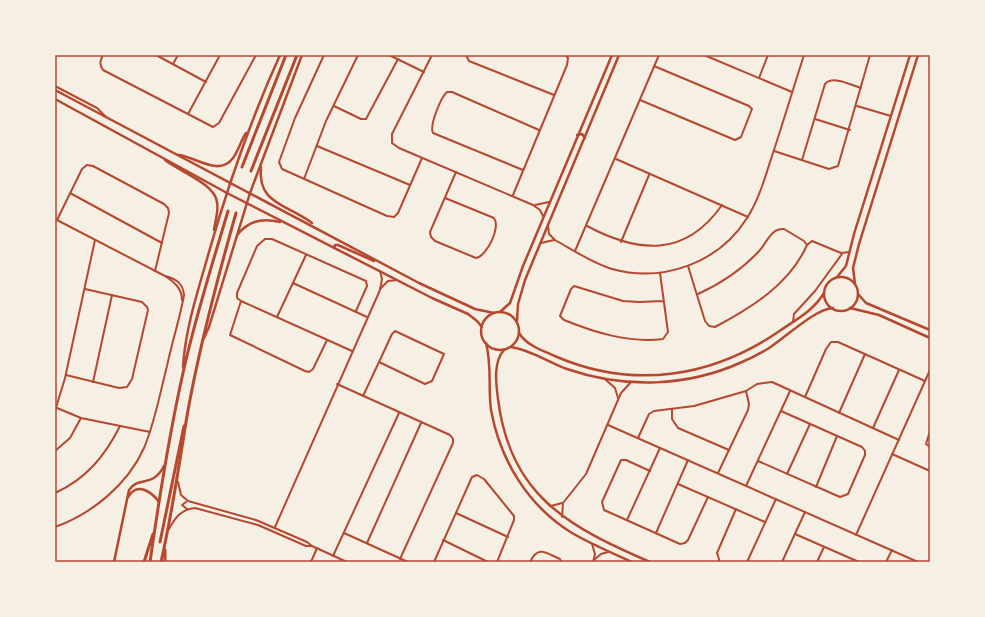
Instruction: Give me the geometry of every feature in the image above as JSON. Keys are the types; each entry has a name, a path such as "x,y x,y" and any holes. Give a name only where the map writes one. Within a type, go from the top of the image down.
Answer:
{"main road":[{"path":"242,167 286,55"},
{"path":"250,171 297,55"},
{"path":"150,562 164,466 183,372 204,290 228,211"},
{"path":"160,542 178,448 187,415 212,298 236,213"},
{"path":"161,562 178,482 187,415"},
{"path":"144,562 154,530"},
{"path":"164,562 166,543"}],"street":[{"path":"103,55 100,61 100,66 103,70 210,126 217,125 256,55"},
{"path":"156,55 206,82"},
{"path":"173,64 178,55"},
{"path":"188,114 220,55"},
{"path":"203,338 209,327 246,203 302,55"},
{"path":"324,55 295,118 279,162 283,170 387,216 394,217 398,213 422,158"},
{"path":"304,179 334,106 358,55"},
{"path":"389,55 424,72"},
{"path":"432,55 391,139 395,147 513,195 534,205 540,210 543,216"},
{"path":"466,55 469,61 554,95"},
{"path":"513,195 522,170 567,66 568,58 565,55"},
{"path":"500,312 510,303 522,266 612,55"},
{"path":"486,344 494,349 504,350 511,347 517,340 519,333 517,321 520,296 540,244 620,55"},
{"path":"575,251 659,55"},
{"path":"704,55 792,92"},
{"path":"759,78 768,55"},
{"path":"548,226 550,234 555,240 612,268 627,272 660,273 688,266 713,254 739,231 759,195 804,55"},
{"path":"774,151 829,169 836,168 841,162 870,55"},
{"path":"519,333 532,345 580,365 620,374 659,375 697,370 731,359 758,346 793,322 813,307 824,293 828,283 845,269 910,55"},
{"path":"918,55 859,244 853,268 858,293 866,303 930,330"},
{"path":"183,372 190,319 214,235 248,131 280,56"},
{"path":"334,106 361,119 366,119 398,59"},
{"path":"640,100 735,140 741,137 752,114 752,109 749,106 654,66"},
{"path":"802,160 827,82 835,80 861,88"},
{"path":"55,86 97,108 107,118"},
{"path":"55,90 316,227 382,264"},
{"path":"522,170 433,133 431,126 442,97 447,92 452,92 539,130"},
{"path":"55,99 246,203 380,272 468,314 482,327"},
{"path":"856,106 891,116"},
{"path":"814,119 850,130"},
{"path":"581,125 584,129 589,128"},
{"path":"177,155 189,157 210,166 225,164 234,157 248,131"},
{"path":"577,135 582,134 585,138"},
{"path":"318,146 410,185"},
{"path":"158,155 207,186 214,193 218,206 214,235"},
{"path":"615,159 748,217"},
{"path":"261,162 260,181 263,190 269,197 316,227"},
{"path":"55,527 86,512 113,490 136,463 150,432 184,295 182,286 174,279 165,276 56,219 82,169 89,165 164,204 168,208 169,213 156,271"},
{"path":"445,198 494,218 497,222 497,227 485,254 481,257 476,258 434,241 431,237 430,232 456,172"},
{"path":"621,242 649,174"},
{"path":"70,193 162,242"},
{"path":"534,205 549,202"},
{"path":"587,226 621,242 646,246 663,245 677,242 701,229 713,218 722,205"},
{"path":"237,236 246,227 257,221 269,220 285,223"},
{"path":"698,294 730,277 745,266 774,231 784,229 804,241 807,245"},
{"path":"352,351 241,301 237,298 237,293 257,246 262,241 272,239 367,283 356,311"},
{"path":"95,240 66,375 56,410 81,418 150,432"},
{"path":"540,244 547,240 555,240"},
{"path":"688,266 698,294 705,321 709,326 715,327 755,304 776,287 793,268 807,245 812,241 842,254"},
{"path":"334,248 335,245 338,245 382,264 482,312 500,312 510,314 517,321"},
{"path":"793,322 794,314 815,291 842,254 849,252"},
{"path":"277,317 306,254"},
{"path":"380,272 382,279 380,290"},
{"path":"660,273 668,332 666,337 662,339 629,339 608,335 564,320 560,316 571,289 574,286 623,301 663,301"},
{"path":"837,277 847,278 855,284"},
{"path":"275,527 337,384 380,290 386,283 397,280"},
{"path":"293,283 367,317"},
{"path":"66,375 119,388 127,387 132,380 148,310 142,302 84,289"},
{"path":"824,293 826,302 833,308"},
{"path":"511,347 529,351 566,368 605,379 631,382 684,380 727,369 769,348 819,312 833,308 843,310 850,308 856,302 858,293"},
{"path":"92,382 112,296"},
{"path":"241,301 230,336 305,371 309,372 313,369 327,340"},
{"path":"850,308 879,315 930,338"},
{"path":"494,313 486,318 482,327 482,334 486,344 491,410 500,443 509,465 524,488 546,514 564,528 592,544 632,562"},
{"path":"363,396 392,334 395,331 444,354 432,381 429,384 425,384 379,362"},
{"path":"805,397 826,349 831,342 838,342 925,381"},
{"path":"504,350 498,360 496,376 498,405 504,433 520,468 534,488 562,517 597,538 650,562"},
{"path":"839,413 865,354"},
{"path":"872,428 899,370"},
{"path":"856,535 930,370"},
{"path":"605,379 616,388 618,400"},
{"path":"562,517 564,503 584,478 618,400 623,390 631,382"},
{"path":"638,438 649,414 654,411 694,406 746,391 766,382 772,382 899,440"},
{"path":"337,384 450,435 453,443 400,559"},
{"path":"718,473 748,410 749,404 746,391"},
{"path":"746,486 790,391"},
{"path":"672,409 672,419 678,428 729,450"},
{"path":"758,461 840,497 848,494 865,455 865,451 862,447 781,411"},
{"path":"333,556 399,413"},
{"path":"55,451 70,438 81,418"},
{"path":"367,543 421,423"},
{"path":"608,424 918,562"},
{"path":"787,474 810,424"},
{"path":"55,493 83,477 98,462 111,445 120,426"},
{"path":"930,431 926,444 930,447"},
{"path":"816,487 837,436"},
{"path":"627,520 660,448"},
{"path":"892,454 930,471"},
{"path":"650,471 626,460 621,460 602,502 602,507 604,510 680,544 685,543 688,540 708,497"},
{"path":"656,533 688,460"},
{"path":"114,562 127,498 132,486 140,482 152,480 164,466"},
{"path":"434,562 474,475 480,476 484,479 514,516 514,524 497,562"},
{"path":"178,482 181,495 188,501 233,513 275,527 347,562"},
{"path":"678,484 765,522"},
{"path":"127,498 135,490 144,489 152,493 159,502"},
{"path":"747,562 776,499"},
{"path":"188,501 182,505 183,508 200,509 232,517 282,535 306,546 312,546"},
{"path":"550,506 564,503"},
{"path":"169,529 179,514 188,509"},
{"path":"720,562 717,554 736,509"},
{"path":"782,562 805,512"},
{"path":"232,517 233,513"},
{"path":"456,513 508,536"},
{"path":"282,535 284,531"},
{"path":"344,533 408,562"},
{"path":"795,534 852,561 859,562"},
{"path":"443,540 488,562"},
{"path":"592,544 595,552 594,561"},
{"path":"817,562 824,547"},
{"path":"311,562 317,548"},
{"path":"886,562 892,550"},
{"path":"530,562 533,555 541,551 560,559 561,562"},
{"path":"594,561 600,554 608,551"}]}
